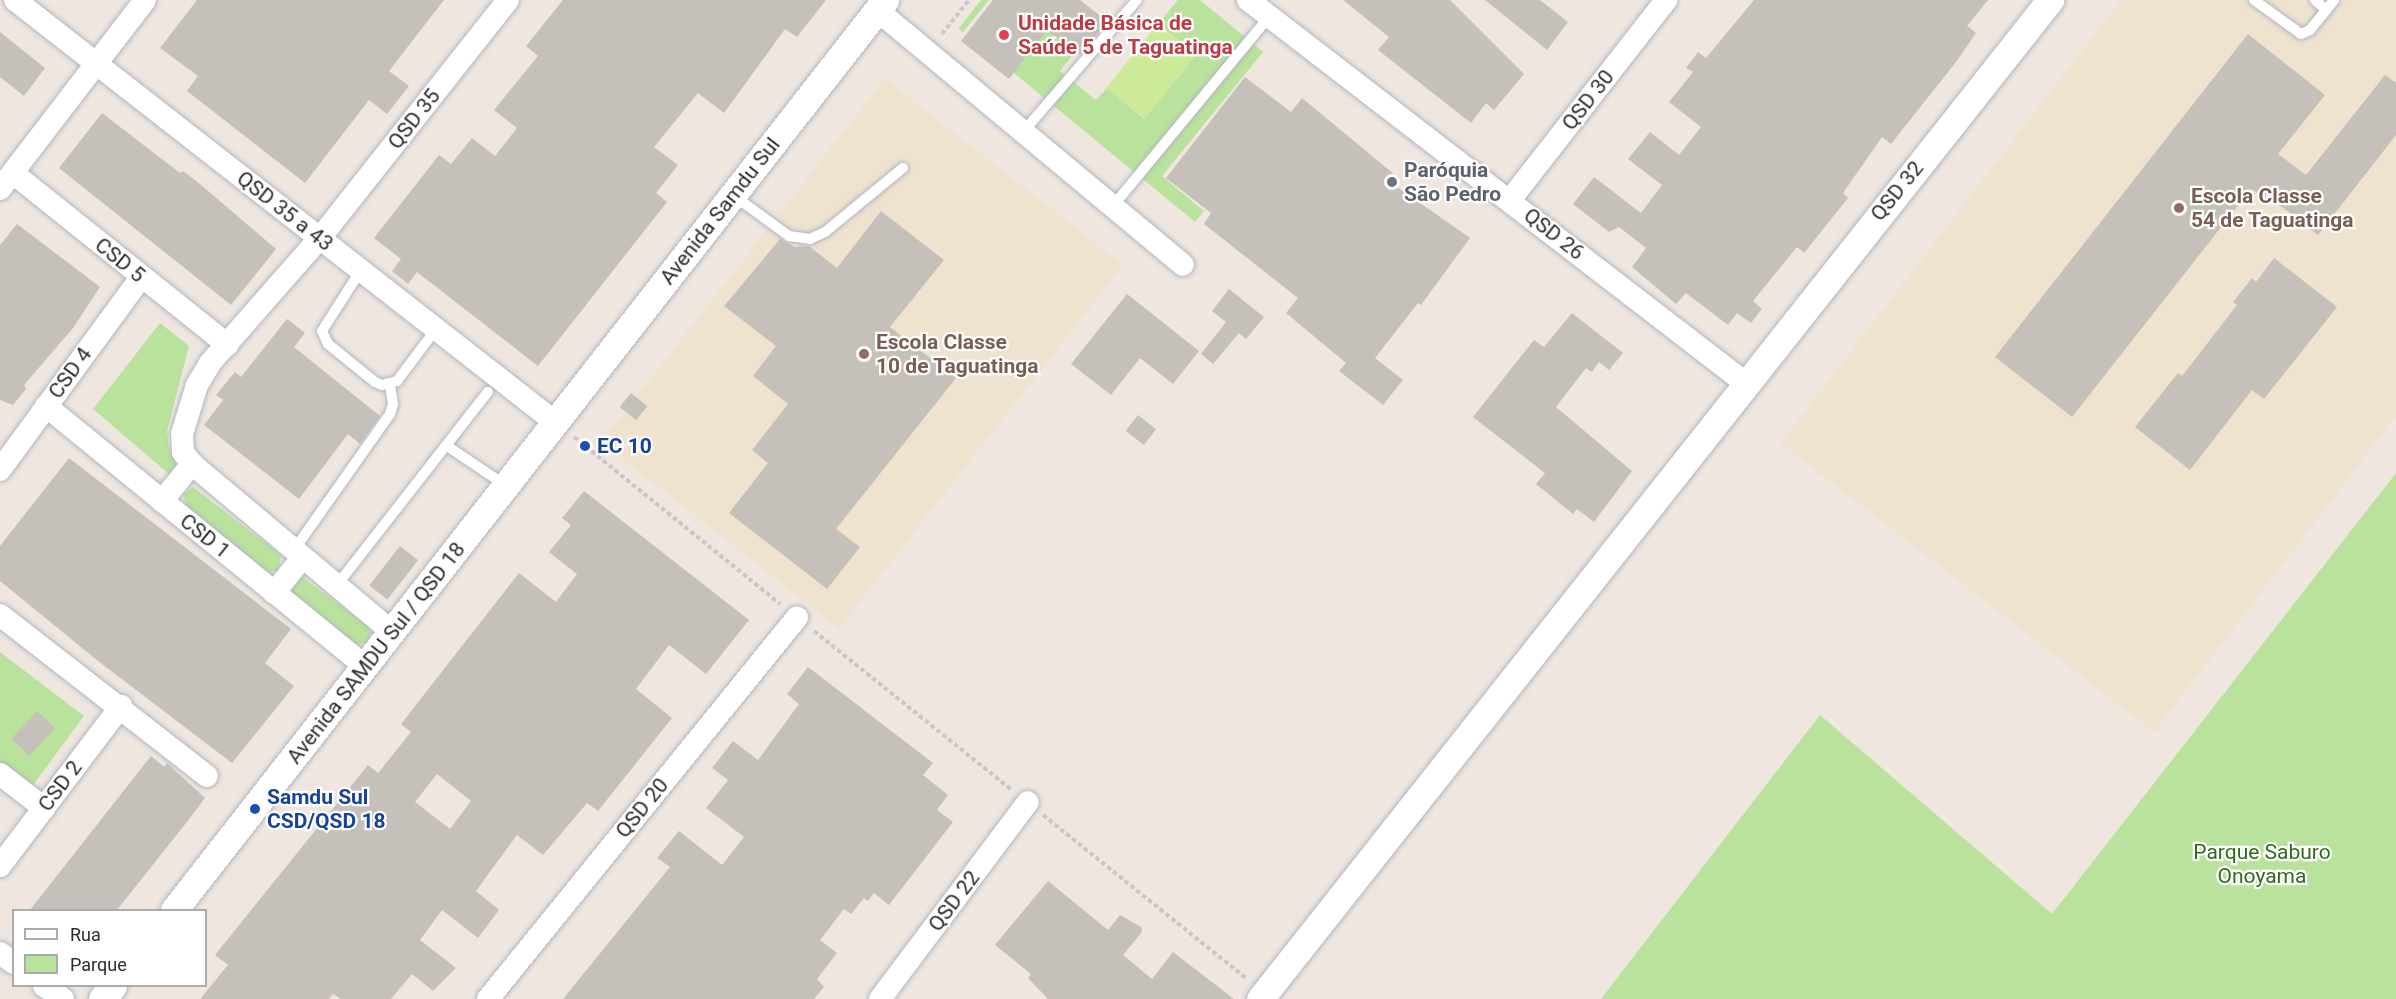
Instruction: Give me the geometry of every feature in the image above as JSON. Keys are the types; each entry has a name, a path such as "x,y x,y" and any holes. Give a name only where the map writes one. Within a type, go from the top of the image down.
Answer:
{"street":[{"name":"QSD 35 a 43","path":"15,0 555,422"},
{"path":"6,181 145,0"},
{"name":"QSD 35","path":"192,464 183,452 182,434 197,385 210,363 320,238 508,0"},
{"name":"QSD 26","path":"1248,0 1276,8 1510,200 1744,382"},
{"name":"QSD 30","path":"1510,200 1666,0"},
{"name":"QSD 32","path":"1263,996 1744,382 2050,0"},
{"path":"881,5 1023,132 1183,265"},
{"name":"Avenida Samdu Sul","path":"555,422 881,5"},
{"name":"CSD 5","path":"6,181 141,277 228,345"},
{"name":"CSD 4","path":"0,470 141,277"},
{"name":"CSD 1","path":"46,406 365,666"},
{"name":"Avenida SAMDU Sul / QSD 18","path":"175,909 555,422"},
{"path":"162,501 192,464 391,631"},
{"path":"274,593 298,554"},
{"path":"0,615 120,706 207,776"},
{"name":"QSD 20","path":"488,999 797,618"},
{"name":"CSD 2","path":"0,866 120,706"},
{"path":"0,774 44,808"},
{"name":"QSD 22","path":"880,999 1028,802"},
{"path":"45,987 63,999"},
{"path":"102,999 112,987"}],"lane":[{"path":"1023,132 1137,0"},
{"path":"2254,0 2301,34 2310,30 2334,0"},
{"path":"2315,0 2326,10"},
{"path":"1113,206 1276,8"},
{"path":"733,195 789,236 810,239 825,232 903,168"},
{"path":"361,270 324,323 323,338 375,382 390,384"},
{"path":"298,554 390,414 393,404 390,384 436,329"},
{"path":"337,585 488,392"},
{"path":"447,446 506,486"}],"path":[{"path":"942,34 969,0"},
{"path":"555,422 1028,802 1263,996"}],"shaded area":[{"name":"Escola Classe 54 de Taguatinga","path":"2121,0 2396,0 2396,416 2154,732 1781,443"},
{"name":"Escola Classe 10 de Taguatinga","path":"885,79 1123,265 839,628 601,442"}],"green space":[{"path":"981,0 989,0 963,32 958,29"},
{"path":"1178,0 1200,0 1263,52 1162,176 1204,211 1195,222 1009,69 1048,21 1080,46 1060,71 1096,100 1107,88 1144,119 1196,55 1158,24"},
{"path":"1158,24 1196,55 1144,119 1106,88"},
{"path":"160,323 189,346 167,431 169,449 177,466 170,475 93,409"},
{"name":"Parque Saburo Onoyama","path":"2396,473 2396,999 1601,999 1820,715 2052,914"},
{"path":"193,487 281,555 278,571 267,572 185,505 184,494"},
{"path":"301,576 369,627 371,633 366,643 355,645 293,594 291,589"},
{"path":"0,652 84,716 28,792 0,770"}],"building":[{"path":"197,0 444,0 389,71 409,86 387,114 369,100 305,183 187,91 198,76 160,48"},
{"path":"563,0 826,0 797,37 785,29 724,113 698,93 654,147 678,165 656,193 667,202 538,366 417,272 408,284 392,271 401,259 374,238 439,155 451,164 472,138 495,156 517,128 494,110 538,56 526,46"},
{"name":"Unidade Básica de Saúde 5 de Taguatinga","path":"993,0 1080,0 1108,22 1080,55 1047,30 1009,79 961,41"},
{"path":"1343,0 1450,0 1524,74 1494,110 1486,103 1471,123 1378,50 1389,37"},
{"path":"1485,0 1540,0 1568,22 1547,50"},
{"path":"1754,0 1988,0 1967,26 1976,33 1956,62 1891,144 1882,137 1843,193 1848,198 1804,253 1797,247 1753,301 1762,309 1751,323 1737,313 1728,325 1686,293 1676,304 1632,267 1646,248 1619,227 1609,232 1573,204 1594,177 1641,213 1662,185 1628,159 1650,132 1679,155 1701,127 1669,102 1693,72 1686,68 1698,52 1706,58"},
{"path":"0,32 45,68 24,96 0,77"},
{"path":"2248,34 2325,95 2278,154 2306,175 2385,75 2396,83 2396,135 2318,235 2282,207 2251,189 2072,417 1995,357"},
{"path":"1245,77 1291,112 1302,98 1395,175 1390,182 1470,238 1421,305 1418,303 1375,358 1403,380 1383,405 1339,371 1346,363 1286,313 1298,298 1204,224 1211,213 1166,178"},
{"path":"102,113 180,173 183,171 200,184 276,249 231,305 59,168"},
{"path":"881,211 944,260 890,327 956,378 836,529 860,547 827,589 729,513 768,463 752,450 788,404 753,376 776,346 724,306 780,239 795,247 809,246 837,268"},
{"path":"17,224 100,287 73,328 24,385 26,389 13,405 0,400 0,245"},
{"path":"2274,258 2337,307 2264,399 2252,390 2190,470 2135,427 2178,373 2182,376 2237,305 2233,302 2252,278 2256,282"},
{"path":"1229,289 1264,317 1246,339 1239,333 1213,364 1201,354 1226,322 1212,311"},
{"path":"1127,294 1199,351 1173,384 1140,358 1111,395 1071,364"},
{"path":"1572,313 1623,353 1609,370 1599,362 1592,372 1586,368 1556,407 1632,471 1594,522 1577,509 1573,514 1536,484 1545,473 1473,417 1534,340 1544,347"},
{"path":"287,319 305,333 294,347 380,416 360,444 348,434 299,499 204,425 223,400 216,395 235,372 241,377"},
{"path":"631,393 647,406 636,420 620,407"},
{"path":"1138,415 1156,429 1144,445 1126,431"},
{"path":"69,458 291,629 265,663 294,686 232,763 98,661 0,581 0,546"},
{"path":"584,491 749,620 706,674 669,645 636,689 672,718 598,811 587,803 543,855 517,835 476,891 499,910 478,938 442,910 420,940 456,968 433,991 412,974 391,999 341,999 333,994 329,999 200,999 228,965 215,955 368,765 378,773 411,732 401,724 519,573 556,602 577,574 549,552 571,525 562,518","holes":["437,774 471,801 450,829 415,802"]},
{"path":"400,546 418,560 387,600 369,585"},
{"path":"808,667 933,763 923,775 948,795 937,810 953,822 889,905 874,893 868,901 864,898 851,914 844,909 820,940 837,953 817,979 824,987 814,999 563,999 670,867 657,858 679,831 722,865 744,837 706,808 728,780 712,768 733,741 758,760 799,704 787,694"},
{"path":"37,711 55,728 29,756 11,739"},
{"path":"151,756 164,767 167,763 205,798 118,909 31,909"},
{"path":"1048,881 1108,930 1120,915 1141,927 1142,932 1123,955 1152,979 1173,952 1234,999 1048,999 1028,978 1031,974 995,945"}],"place":[{"name":"Unidade Básica de Saúde 5 de Taguatinga","path":"1004,35"},
{"name":"Paróquia São Pedro","path":"1392,182"},
{"name":"Escola Classe 54 de Taguatinga","path":"2179,208"},
{"name":"Escola Classe 10 de Taguatinga","path":"864,354"},
{"name":"EC 10","path":"585,446"},
{"name":"Samdu Sul CSD/QSD 18","path":"255,809"}]}
